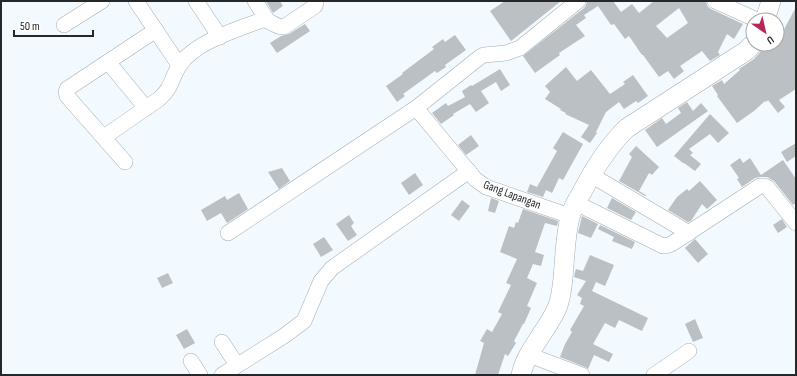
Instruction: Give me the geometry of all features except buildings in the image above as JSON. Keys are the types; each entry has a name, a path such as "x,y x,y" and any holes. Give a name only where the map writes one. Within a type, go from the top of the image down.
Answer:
{"main road":[{"path":"768,12 771,1"},
{"path":"521,375 529,355 548,327 557,307 561,291 573,210 591,175 610,146 627,128 745,52"}],"street":[{"path":"64,25 102,1"},
{"path":"136,1 179,66"},
{"path":"196,1 220,37"},
{"path":"255,1 268,21"},
{"path":"104,138 165,94 179,66 194,50 220,37 262,20 268,21 280,27 284,27 315,6 316,1"},
{"path":"228,233 416,108 480,57 484,55 506,53 520,48 578,1"},
{"path":"715,1 745,15"},
{"path":"125,162 67,96 66,92 68,89 156,30"},
{"path":"108,62 146,108"},
{"name":"Gang Lapangan","path":"416,108 469,171 486,187 573,210 664,246 673,243 689,233"},
{"path":"222,375 284,336 304,321 321,281 332,268 469,171"},
{"path":"591,175 689,233 758,187 764,186 769,189 796,222"},
{"path":"222,342 237,365"},
{"path":"654,375 690,352"},
{"path":"529,355 582,375"},
{"path":"191,361 200,375"}]}
